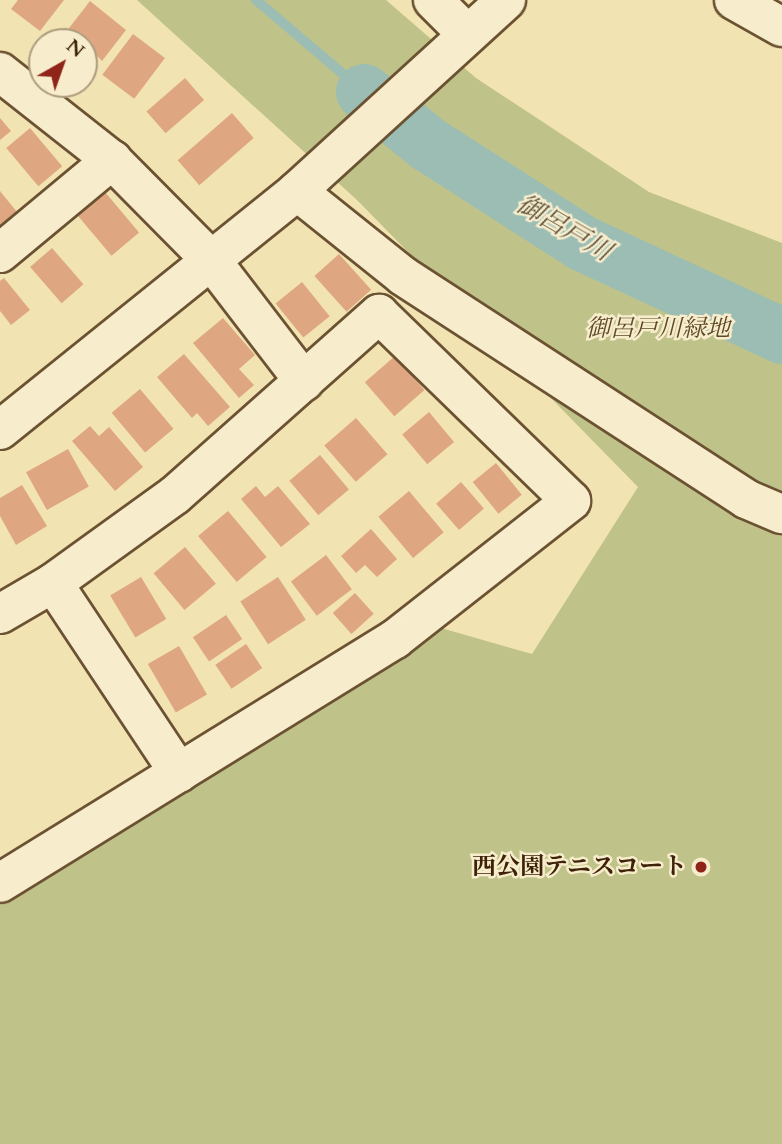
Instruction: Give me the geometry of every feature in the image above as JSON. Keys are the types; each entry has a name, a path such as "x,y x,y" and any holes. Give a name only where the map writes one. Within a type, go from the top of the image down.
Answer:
{"street":[{"path":"433,0 467,34"},
{"path":"0,430 297,191 506,0"},
{"path":"734,0 782,27"},
{"path":"0,72 112,160 211,260 304,381"},
{"path":"0,253 112,160"},
{"path":"297,191 403,276 746,499 782,514"},
{"path":"0,614 53,583 175,495 379,314 571,501 395,639 0,883"},
{"path":"53,583 179,773"}],"green space":[{"name":"御呂戸川緑地","path":"137,0 386,0 476,78 649,192 782,243 782,1144 0,1144 0,905 441,628 532,654 638,487 357,200"}],"building":[{"path":"18,0 64,0 42,28 36,28 11,9"},
{"path":"90,1 126,30 102,61 98,57 98,28 69,28"},
{"path":"133,34 165,58 134,99 102,75"},
{"path":"185,78 204,100 166,133 147,111"},
{"path":"232,113 254,138 199,185 178,160"},
{"path":"0,118 11,131 0,140"},
{"path":"30,128 62,166 38,186 6,148"},
{"path":"0,191 17,212 0,226"},
{"path":"105,192 139,233 111,256 77,215"},
{"path":"52,248 83,284 62,303 30,267"},
{"path":"339,254 371,290 347,312 314,276"},
{"path":"4,278 30,310 11,325 0,311 0,281"},
{"path":"302,282 330,316 303,338 276,303"},
{"path":"223,318 255,355 239,369 254,385 239,398 193,343"},
{"path":"184,354 230,407 208,426 197,413 192,418 157,377"},
{"path":"395,356 425,390 394,416 365,382"},
{"path":"140,389 173,429 145,453 112,413"},
{"path":"429,412 454,442 427,464 402,434"},
{"path":"356,418 387,454 356,482 324,446"},
{"path":"90,426 99,436 109,427 143,467 115,491 72,441"},
{"path":"68,449 89,487 47,510 26,472"},
{"path":"320,455 349,489 318,515 289,481"},
{"path":"496,463 522,495 498,514 473,482"},
{"path":"461,482 484,508 459,530 436,504"},
{"path":"22,485 47,526 16,545 0,516 0,498"},
{"path":"256,486 265,497 278,486 310,524 281,547 241,499"},
{"path":"409,491 444,532 413,558 378,517"},
{"path":"228,511 267,557 237,582 198,536"},
{"path":"371,529 397,559 377,577 365,565 356,573 341,556"},
{"path":"185,547 216,584 184,610 154,573"},
{"path":"326,555 352,589 317,616 291,581"},
{"path":"141,577 166,619 135,638 110,596"},
{"path":"278,577 306,620 268,644 240,602"},
{"path":"355,593 374,614 351,634 333,613"},
{"path":"226,615 242,639 209,661 193,637"},
{"path":"246,644 262,668 232,689 215,665"},
{"path":"179,646 207,694 176,712 148,664"}],"waterway":[{"path":"256,0 364,92"},
{"name":"御呂戸川","path":"364,92 428,144 582,243 782,336"}],"place":[{"name":"西公園テニスコート","path":"701,867"}]}
